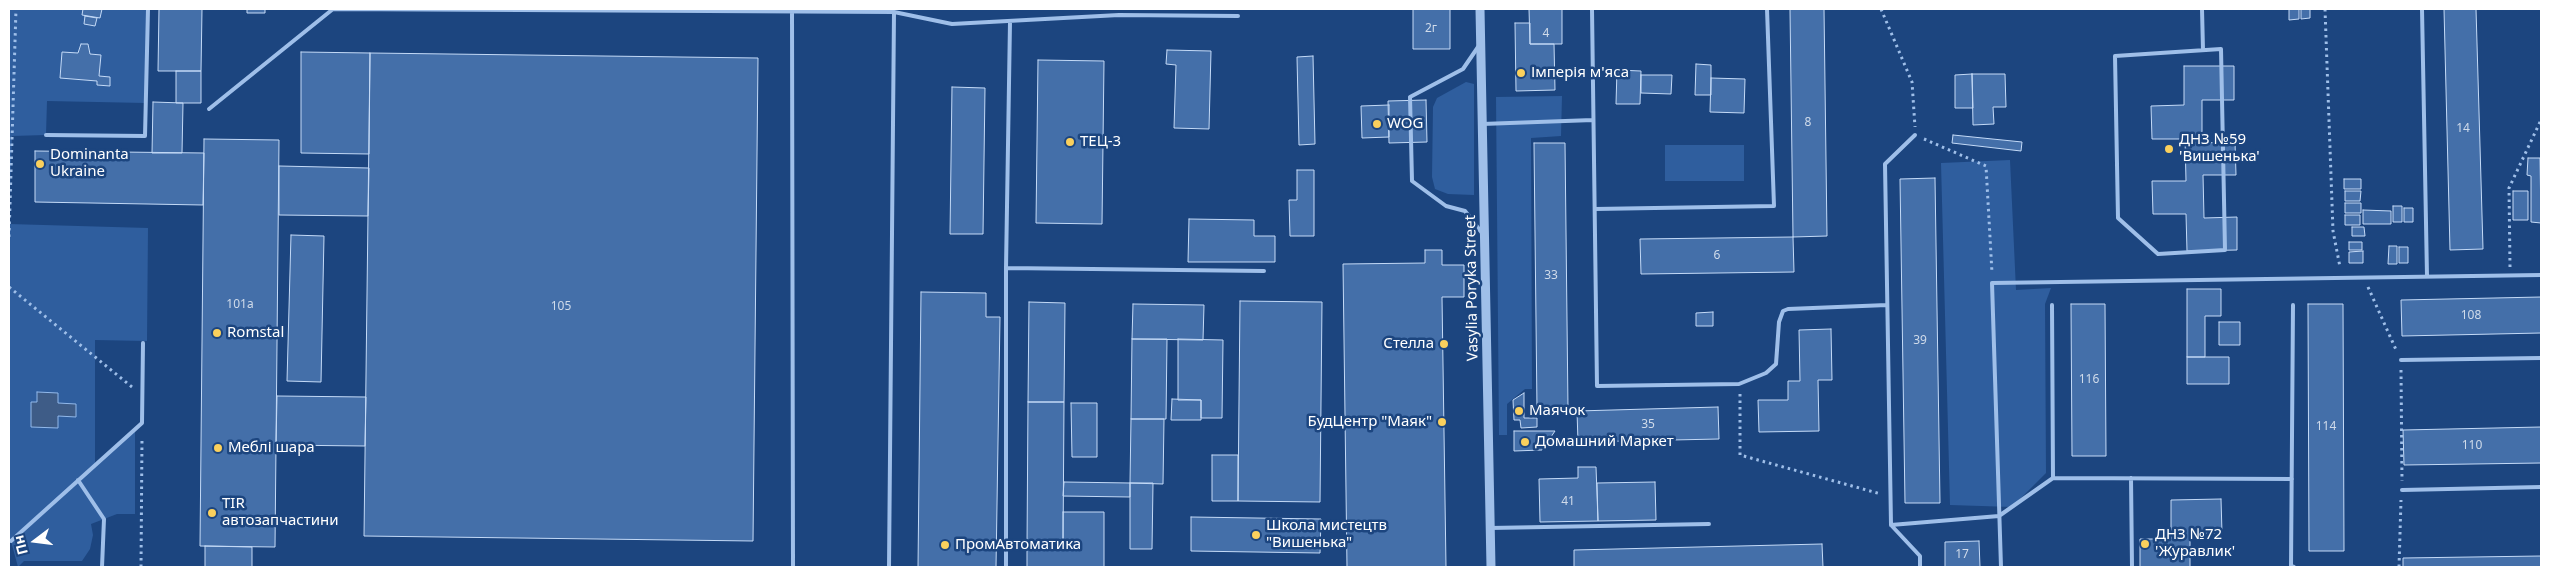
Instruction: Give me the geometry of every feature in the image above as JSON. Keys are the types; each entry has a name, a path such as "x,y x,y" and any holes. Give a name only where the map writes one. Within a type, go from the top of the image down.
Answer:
{"street":[{"name":"Vasylia Poryka Street","path":"1480,9 1491,567"}],"lane":[{"path":"46,135 146,136 148,9"},
{"path":"209,109 334,9 894,12 952,24 1119,15 1238,16"},
{"path":"1119,9 1119,15"},
{"path":"1592,9 1597,386 1740,384 1766,373 1776,364 1779,322 1784,312 1788,309 1887,305"},
{"path":"1595,209 1774,206 1767,9"},
{"path":"2202,9 2203,50"},
{"path":"2422,9 2426,276"},
{"path":"792,10 793,567"},
{"path":"889,567 894,12"},
{"path":"1006,567 1006,268 1010,22"},
{"path":"1481,43 1463,69 1410,97 1410,116 1412,181 1446,206 1465,211 1485,236"},
{"path":"2221,49 2225,250 2158,254 2118,218 2115,56 2203,50 2221,49"},
{"path":"1482,124 1593,120"},
{"path":"1915,135 1885,164 1891,525 1920,556 1920,567"},
{"path":"1006,268 1264,272"},
{"path":"2001,567 1992,283 2541,275"},
{"path":"2052,305 2052,478"},
{"path":"2293,305 2291,566 2294,567"},
{"path":"11,541 142,423 143,343"},
{"path":"2400,360 2541,358"},
{"path":"1891,525 1999,516 2052,478 2292,479"},
{"path":"2131,478 2132,567"},
{"path":"78,480 104,519 102,567"},
{"path":"2402,490 2541,487"},
{"path":"1490,528 1709,524"}],"path":[{"path":"9,237 16,9"},
{"path":"1881,9 1912,82 1915,135 1986,166 1992,283"},
{"path":"2324,9 2333,231 2342,277"},
{"path":"2510,275 2509,188 2541,120"},
{"path":"2364,277 2400,360 2402,490 2399,567"},
{"path":"9,286 142,396"},
{"path":"1740,384 1740,455 1890,497"},
{"path":"141,567 142,423"}],"shaded area":[{"path":"9,9 148,9 146,103 47,101 46,135 12,136 9,224"},
{"path":"1466,82 1474,84 1474,195 1448,194 1435,189 1432,177 1433,107 1437,98"},
{"path":"1562,96 1561,136 1531,138 1532,389 1525,389 1507,404 1507,435 1499,435 1496,97"},
{"path":"1665,145 1744,145 1744,181 1665,181"},
{"path":"2010,160 2016,290 2051,288 2045,304 2046,473 2012,507 1950,505 1941,163"},
{"path":"9,224 148,228 147,341 95,340 95,464 135,430 135,514 117,514 91,524 93,535 90,549 82,561 24,561 18,567 9,534"},
{"path":"37,392 58,393 58,403 76,404 76,417 58,416 58,428 31,427 31,402 37,402"}],"building":[{"path":"83,9 102,9 100,18 82,15"},
{"path":"159,9 202,9 201,71 158,71"},
{"path":"247,9 265,9 265,13 247,13"},
{"path":"1413,9 1450,9 1450,49 1413,49"},
{"path":"1529,9 1562,9 1562,44 1530,44"},
{"path":"1790,9 1824,9 1827,236 1793,237"},
{"path":"2289,9 2299,9 2299,19 2289,20"},
{"path":"2301,9 2310,9 2310,18 2301,19"},
{"path":"2444,9 2476,9 2483,249 2450,250"},
{"path":"85,16 97,18 95,26 84,24"},
{"path":"1515,23 1530,23 1530,44 1554,44 1555,90 1516,91"},
{"path":"81,44 88,44 90,54 101,55 99,76 110,77 110,86 97,85 97,81 60,78 62,52 78,53"},
{"path":"1167,50 1211,51 1209,129 1174,128 1176,65 1166,64"},
{"path":"301,52 370,53 369,154 301,153"},
{"path":"370,53 758,58 753,541 364,536"},
{"path":"1313,56 1315,144 1299,145 1297,57"},
{"name":"ТЕЦ-3","path":"1038,60 1104,61 1102,224 1036,223"},
{"path":"1696,64 1711,65 1711,95 1695,95"},
{"path":"2184,66 2234,66 2234,100 2202,100 2202,143 2235,142 2236,175 2203,175 2204,218 2237,217 2237,250 2187,251 2186,214 2153,214 2152,181 2186,181 2185,139 2152,139 2151,106 2184,105"},
{"path":"1617,70 1641,71 1640,104 1616,104"},
{"path":"176,71 201,71 201,103 176,103"},
{"path":"1972,74 1973,108 1955,108 1955,75"},
{"path":"1972,74 2005,74 2006,107 1993,107 1994,124 1973,125"},
{"path":"1641,75 1672,75 1671,94 1641,93"},
{"path":"1711,78 1745,79 1744,113 1710,112"},
{"path":"952,87 985,88 983,234 950,234"},
{"path":"1426,100 1427,142 1389,143 1388,101"},
{"path":"153,102 183,103 182,153 152,153"},
{"path":"1389,105 1389,137 1362,138 1361,106"},
{"path":"1953,135 2022,142 2021,151 1952,143"},
{"path":"204,139 279,140 275,547 200,546"},
{"path":"1534,143 1565,143 1568,409 1537,409"},
{"path":"35,151 204,153 203,205 35,202"},
{"path":"2528,158 2540,158 2541,223 2531,222 2531,176 2527,175"},
{"path":"279,166 369,168 368,216 279,215"},
{"path":"1297,170 1314,170 1314,236 1290,236 1289,200 1297,200"},
{"path":"1935,178 1940,503 1905,503 1900,179"},
{"path":"2344,179 2361,179 2361,189 2344,189"},
{"path":"2345,191 2361,191 2360,201 2345,201"},
{"path":"2513,191 2528,191 2528,220 2513,220"},
{"path":"2345,203 2361,203 2361,213 2345,213"},
{"path":"2393,206 2402,206 2402,222 2393,222"},
{"path":"2404,208 2413,208 2413,222 2404,222"},
{"path":"2363,210 2391,211 2391,224 2363,224"},
{"path":"2345,215 2360,215 2360,225 2345,225"},
{"path":"1189,219 1254,220 1254,236 1275,236 1275,262 1188,262"},
{"path":"2352,227 2364,227 2365,236 2352,236"},
{"path":"291,235 324,236 321,382 287,381"},
{"path":"1793,237 1794,272 1641,274 1640,239"},
{"path":"2349,242 2362,242 2362,250 2349,250"},
{"path":"2389,246 2397,246 2397,264 2388,264"},
{"path":"2399,247 2408,247 2408,263 2399,263"},
{"path":"1425,250 1442,250 1442,265 1464,265 1464,297 1442,297 1446,567 1347,567 1343,264 1425,263"},
{"path":"2363,251 2363,263 2349,263 2349,252"},
{"path":"2187,289 2221,289 2221,316 2205,316 2205,357 2187,357"},
{"path":"921,292 986,293 986,317 1000,317 996,567 918,567"},
{"path":"2541,297 2541,333 2402,336 2401,300"},
{"path":"1240,301 1322,302 1320,502 1238,501"},
{"path":"1029,302 1065,303 1064,402 1028,402"},
{"path":"1133,304 1204,305 1203,340 1132,339"},
{"path":"2071,304 2105,304 2106,456 2072,456"},
{"path":"2308,304 2343,304 2344,551 2309,551"},
{"path":"1713,312 1713,326 1696,326 1696,313"},
{"path":"2219,322 2240,322 2240,345 2219,345"},
{"path":"1831,329 1832,380 1818,380 1819,431 1759,432 1758,400 1788,400 1788,381 1800,381 1799,330"},
{"path":"1132,339 1167,339 1166,419 1131,419"},
{"path":"1178,339 1223,340 1222,418 1201,418 1201,400 1178,400"},
{"path":"2187,357 2229,357 2229,384 2187,384"},
{"path":"1524,393 1524,418 1537,418 1537,427 1521,428 1520,420 1514,420 1513,400"},
{"path":"277,396 366,397 365,446 276,445"},
{"path":"1172,399 1201,400 1201,420 1171,420"},
{"path":"1028,402 1064,402 1063,548 1027,547"},
{"path":"1071,403 1097,403 1097,457 1072,457"},
{"path":"1718,407 1719,439 1578,442 1577,411"},
{"path":"1131,419 1164,419 1163,484 1130,483"},
{"path":"2541,427 2541,463 2404,465 2403,430"},
{"path":"1514,431 1555,431 1542,450 1514,451"},
{"path":"1212,455 1238,455 1238,501 1212,501"},
{"path":"1578,467 1596,467 1598,521 1540,522 1539,479 1578,478"},
{"path":"1064,482 1130,483 1130,497 1063,496"},
{"path":"1655,482 1656,520 1598,521 1597,483"},
{"path":"1130,483 1153,483 1152,549 1130,549"},
{"path":"2221,499 2222,533 2190,533 2190,567 2140,567 2140,539 2171,539 2171,500"},
{"path":"1063,512 1104,512 1104,567 1027,567 1027,547 1063,548"},
{"name":"Школа мистецтв \"Вишенька\"","path":"1191,517 1321,519 1320,553 1191,551"},
{"path":"1979,541 1980,567 1945,567 1945,542"},
{"path":"1822,544 1823,567 1574,567 1574,550"},
{"path":"205,546 252,547 252,567 205,567"},
{"path":"2541,556 2541,567 2403,567 2403,558"}],"place":[{"name":"Імперія м'яса","path":"1521,73"},
{"name":"WOG","path":"1377,124"},
{"name":"ТЕЦ-3","path":"1070,142"},
{"name":"ДНЗ №59 'Вишенька'","path":"2169,149"},
{"name":"Dominanta Ukraine","path":"40,164"},
{"name":"Romstal","path":"217,333"},
{"name":"Стелла","path":"1444,344"},
{"name":"Маячок","path":"1519,411"},
{"name":"БудЦентр \"Маяк\"","path":"1442,422"},
{"name":"Домашний Маркет","path":"1525,442"},
{"name":"Меблі шара","path":"218,448"},
{"name":"TIR автозапчастини","path":"212,513"},
{"name":"Школа мистецтв \"Вишенька\"","path":"1256,535"},
{"name":"ДНЗ №72 'Журавлик'","path":"2145,544"},
{"name":"ПромАвтоматика","path":"945,545"}]}
